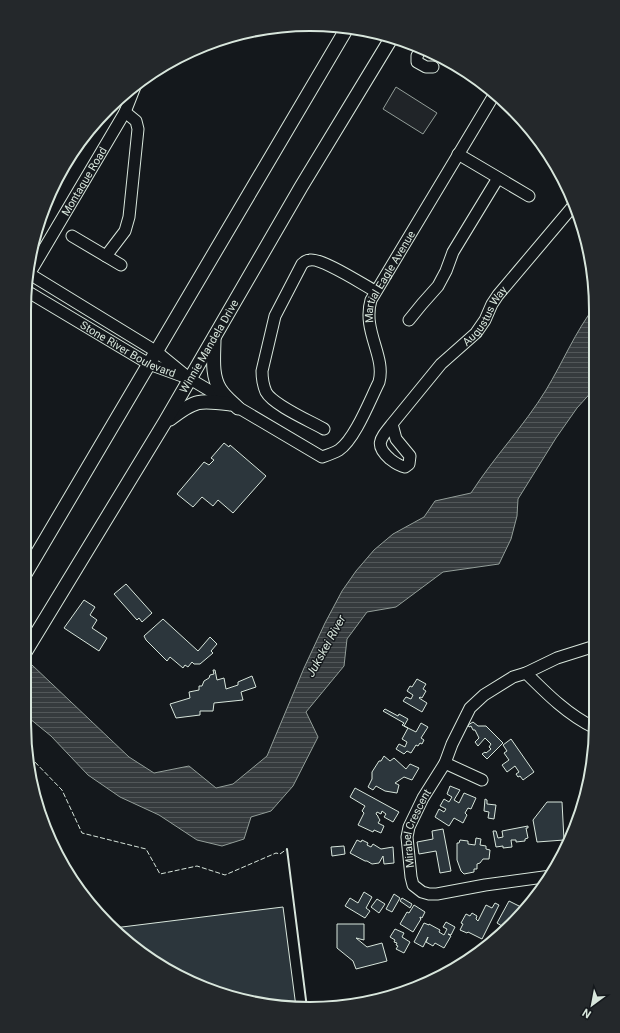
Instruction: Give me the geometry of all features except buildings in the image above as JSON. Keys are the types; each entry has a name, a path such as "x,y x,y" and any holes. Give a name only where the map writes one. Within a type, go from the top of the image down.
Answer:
{"main road":[{"path":"31,564 344,33"},
{"name":"Winnie Mandela Drive","path":"31,642 165,422 301,187 388,43"},
{"path":"215,337 215,377 219,388 235,406"},
{"path":"165,422 185,408 196,403 207,401 235,406"}],"street":[{"path":"419,53 417,62 426,67 433,67"},
{"name":"Montaque Road","path":"35,262 125,112 131,96"},
{"name":"Martial Eagle Avenue","path":"235,406 322,457 340,449 350,438 381,376 380,366 368,321 370,300 492,98"},
{"path":"106,256 127,227 129,217 138,129 136,121 125,112"},
{"path":"458,154 529,196"},
{"path":"409,320 438,286 446,271 453,252 498,178"},
{"name":"Augustus Way","path":"389,459 381,450 380,445 382,436 441,364 476,333 485,320 498,295 570,209"},
{"path":"72,236 121,265"},
{"path":"324,429 276,403 267,393 262,378 262,371 276,316 302,264 309,260 317,261 333,267 375,291"},
{"name":"Stone River Boulevard","path":"33,277 157,352 190,379"},
{"name":"Stone River Boulevard","path":"32,294 150,364 190,379"},
{"path":"190,379 235,406"},
{"path":"392,424 396,438 410,456 408,464 402,467 398,466 389,459 400,444"},
{"name":"Mirabel Crescent","path":"543,877 485,885 437,894 422,892 413,885 410,872 407,837 409,827 423,798 446,763 452,744 470,708 484,695 513,677 526,673 557,658 589,648"},
{"path":"526,673 570,714 589,725"},
{"path":"446,763 482,780"}],"shaded area":[{"path":"396,87 437,113 423,134 383,109"}],"water":[{"name":"Jukskei River","path":"589,315 589,395 577,408 556,438 518,499 517,516 511,539 499,564 443,572 396,607 367,612 347,639 344,666 306,712 318,737 293,786 271,811 251,817 244,839 222,846 197,840 159,815 120,797 88,775 51,736 31,720 32,665 129,757 154,773 189,766 216,788 233,784 267,756 304,668 325,623 342,591 356,571 374,550 393,534 424,517 435,501 471,493 546,390 569,347"}],"fence":[{"path":"33,760 62,790 82,833 146,849 160,874 197,866 225,875 276,853 280,854 287,849"}],"wall":[{"path":"287,849 306,1002"}]}
